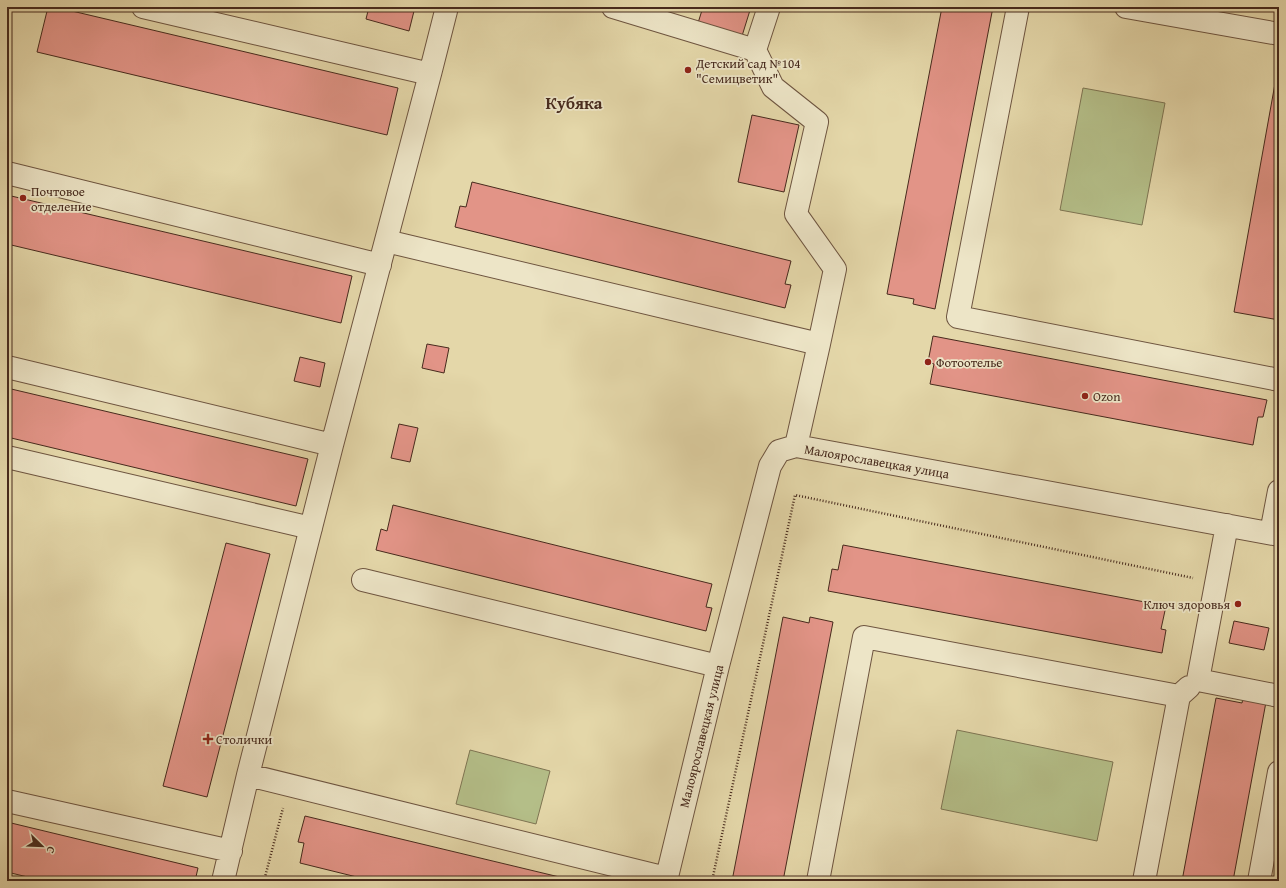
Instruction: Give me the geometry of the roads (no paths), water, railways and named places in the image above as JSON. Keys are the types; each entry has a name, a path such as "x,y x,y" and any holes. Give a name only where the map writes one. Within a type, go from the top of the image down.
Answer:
{"street":[{"path":"143,7 430,74"},
{"path":"223,881 248,775 332,445 447,7"},
{"path":"613,7 755,50"},
{"path":"769,7 755,50 773,87 817,122 796,214 835,270 796,446"},
{"path":"1018,7 958,317 1279,380"},
{"path":"1126,7 1279,34"},
{"path":"7,173 380,265"},
{"path":"386,240 819,344"},
{"path":"7,367 332,445"},
{"name":"Малоярославецкая улица","path":"666,880 718,666 770,466 779,451 796,446 1275,534"},
{"path":"7,457 312,528"},
{"path":"1275,534 1279,492"},
{"path":"1144,881 1178,696 1198,680 1228,525"},
{"path":"363,580 718,666"},
{"path":"818,881 864,637 1178,696"},
{"path":"1198,680 1279,696"},
{"path":"1259,881 1279,772"},
{"path":"248,775 666,880"},
{"path":"7,801 231,851"}],"place":[{"name":"Детский сад №104 \"Семицветик\"","path":"688,70"},
{"name":"Почтовое отделение","path":"23,198"},
{"name":"Фотоотелье","path":"928,362"},
{"name":"Ozon","path":"1085,396"},
{"name":"Ключ здоровья","path":"1238,604"},
{"name":"Столички","path":"208,739"}],"district":[{"name":"Кубяка","path":"574,103"}]}
